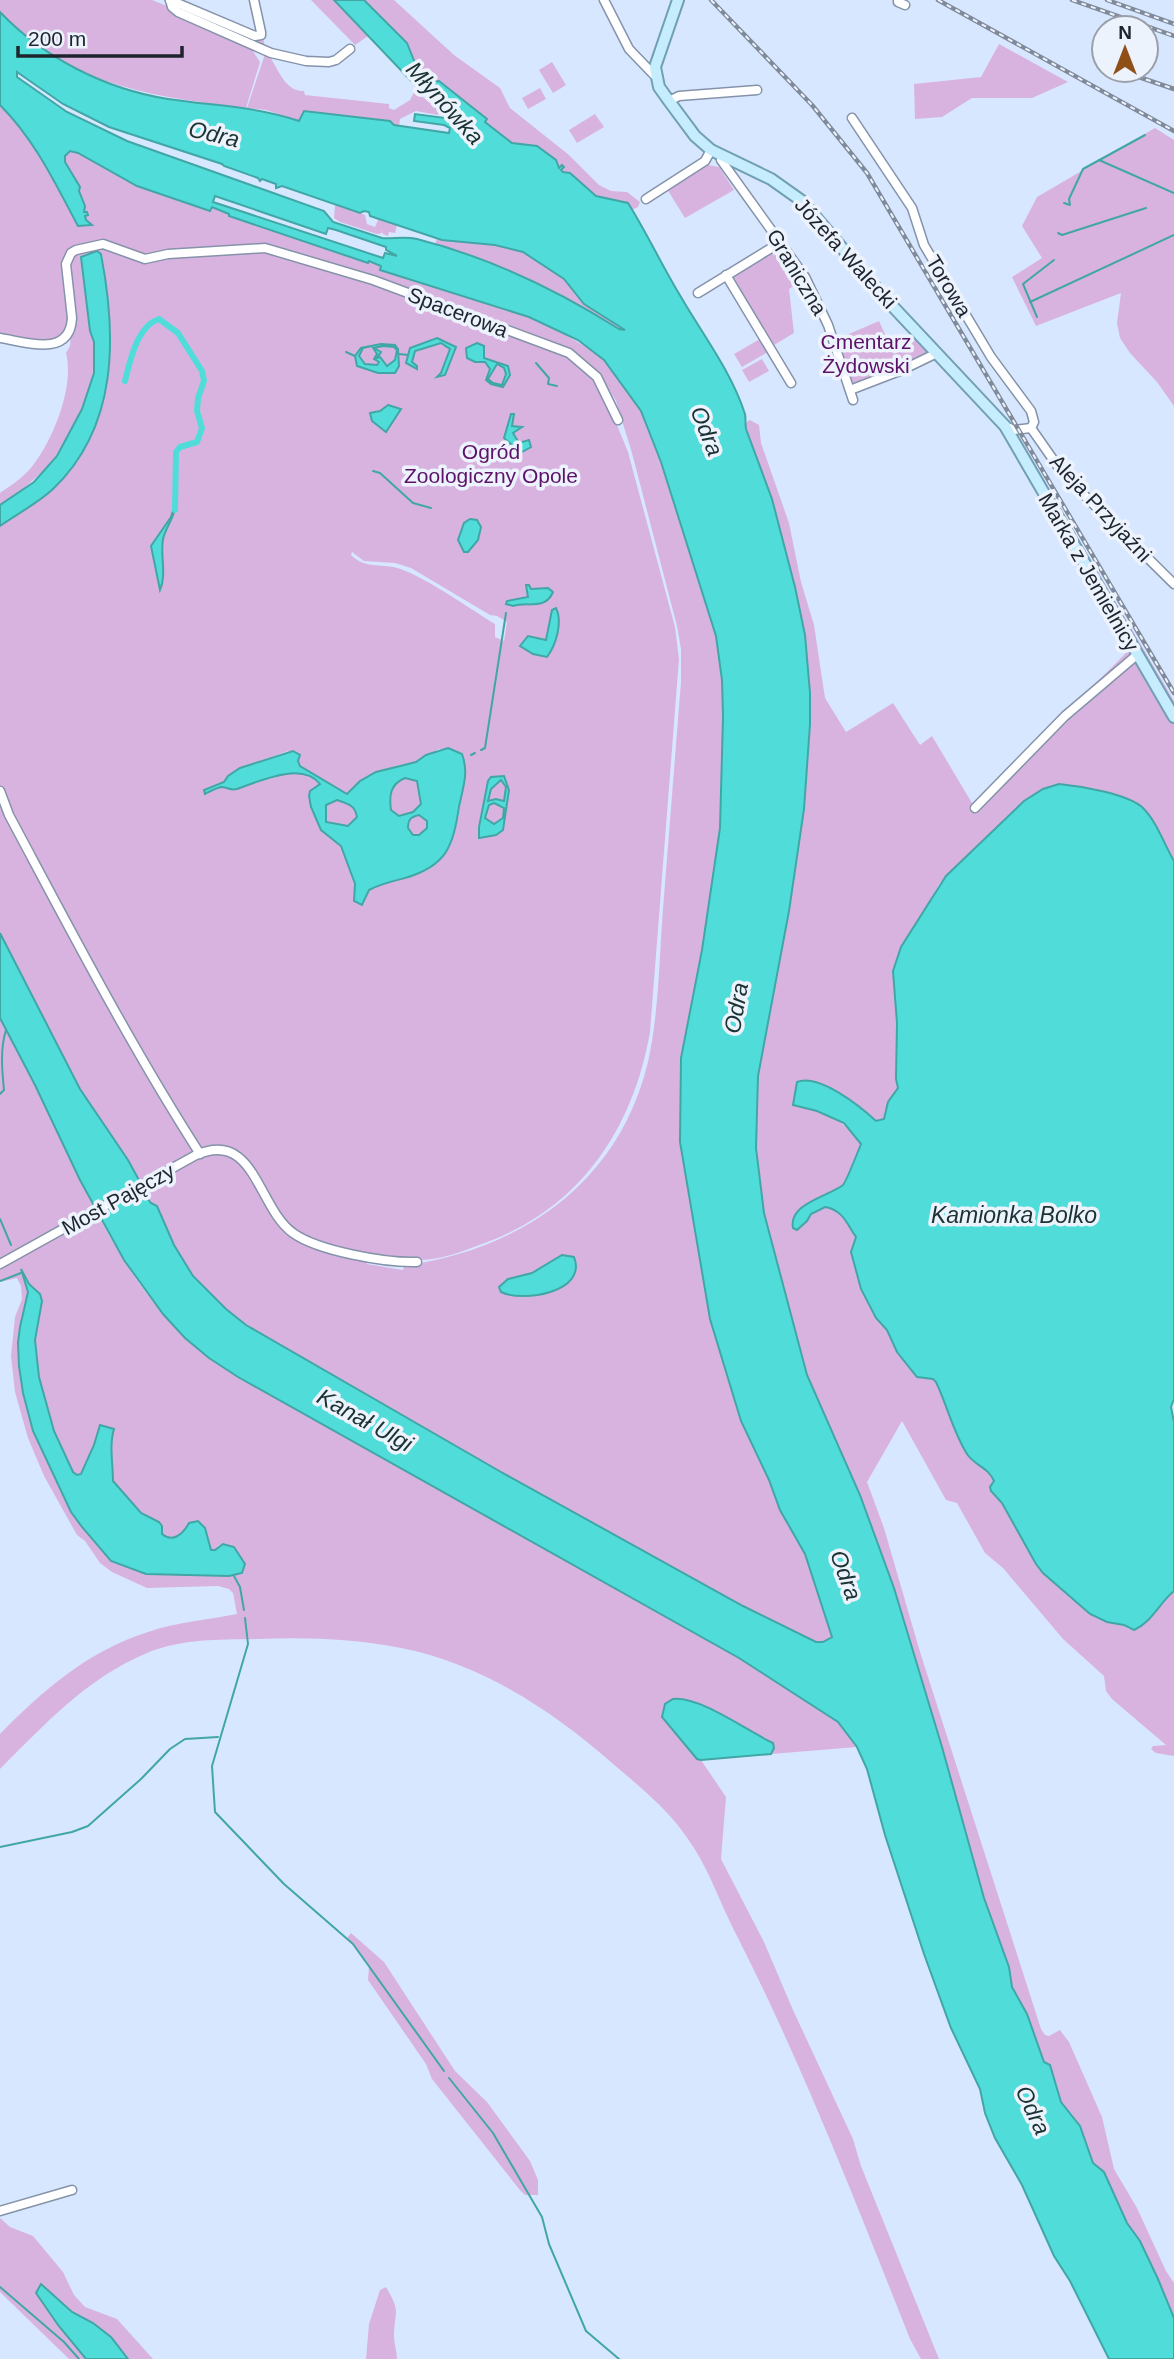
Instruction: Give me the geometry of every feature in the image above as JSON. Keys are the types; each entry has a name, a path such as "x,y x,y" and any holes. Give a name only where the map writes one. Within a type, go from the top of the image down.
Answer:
{"main road":[{"path":"654,75 656,59 678,0"},
{"name":"Józefa Walecki","path":"654,75 668,101 695,136 711,150 771,178 802,201 883,296 1005,426"},
{"name":"Marka z Jemielnicy","path":"1005,426 1174,717"}],"street":[{"path":"170,0 255,36 261,32 254,0"},
{"path":"170,0 173,9 178,12 279,56 329,62 350,49"},
{"path":"604,0 629,49 654,75"},
{"path":"639,61 656,59"},
{"path":"668,101 679,96 757,90"},
{"name":"Torowa","path":"852,118 912,208 924,245 991,357 1027,405 1033,416 1031,428"},
{"path":"646,198 705,162 711,150"},
{"name":"Graniczna","path":"722,156 720,160 805,277 819,304 853,400"},
{"path":"730,173 738,162"},
{"path":"698,293 781,242"},
{"name":"Spacerowa","path":"0,338 52,345 66,336 72,327 66,264 71,253 76,250 103,244 145,259 175,253 265,248 373,280 569,353 597,377 618,420"},
{"path":"726,275 791,383"},
{"path":"850,390 937,353"},
{"path":"1005,426 1014,430 1031,428"},
{"name":"Aleja Przyjaźni","path":"1031,428 1070,481 1174,584"},
{"path":"975,808 1065,716 1138,654"},
{"path":"0,791 9,814 121,1021 198,1155 223,1151 242,1158 276,1217 306,1241 400,1262 417,1262"},
{"name":"Most Pajęczy","path":"0,1264 198,1155"},
{"path":"0,2211 72,2190"}],"green space":[{"path":"0,0 152,0 172,8 170,0 263,37 265,47 242,42 260,62 246,108 176,98 113,83 55,57 27,37 0,12"},
{"path":"311,0 334,0 368,36 355,45"},
{"path":"364,0 394,0 454,55 500,88 510,108 569,155 599,185 611,191 627,192 640,202 638,207 632,210 628,203 596,196 570,173 561,170 564,167 559,168 556,160 538,146 512,143 485,122 487,119 439,81 432,82 417,68 407,43"},
{"path":"999,44 1068,82 1032,98 972,98 942,117 915,119 914,84 981,77"},
{"path":"266,51 286,82 297,90 304,91 305,95 389,104 389,108 394,110 410,100 417,87 423,92 420,95 441,111 438,115 416,111 400,119 399,126 299,121 266,110 247,108"},
{"path":"552,62 566,85 553,93 539,70"},
{"path":"540,88 546,99 528,109 522,98"},
{"name":"Ogród Zoologiczny Opole","path":"0,105 34,147 78,226 92,224 86,221 85,216 88,215 84,213 79,189 66,163 65,156 70,151 210,211 212,206 229,216 374,263 381,266 380,270 544,322 604,360 641,411 662,466 716,636 722,680 720,828 702,950 681,1058 680,1142 710,1319 741,1421 780,1510 805,1554 832,1637 816,1642 743,1606 501,1472 246,1325 193,1276 174,1245 157,1206 151,1203 128,1160 80,1089 0,933 0,526 47,494 75,464 101,409 108,379 110,348 110,317 102,254 88,300 95,371 79,415 63,446 42,472 0,505 0,493 30,469 46,445 60,414 67,382 66,353 70,346 71,333 43,340 0,335","holes":["321,265 557,347 569,348 593,367 616,401 632,453 681,649 681,682 657,1005 648,1062 634,1105 614,1143 589,1175 559,1203 525,1226 488,1244 447,1257 404,1266 403,1270 367,1264 367,1256 418,1260 452,1255 516,1229 547,1210 573,1188 596,1162 615,1133 642,1068 650,1032 679,659 675,627 628,452 601,386 569,355","352,552 364,561 395,563 411,568 490,615 497,616 507,622 504,641 495,637 495,624 430,583 404,570 366,564 351,555","439,749 462,754 465,780 452,842 433,866 410,877 369,890 364,904 355,888 341,846 321,830 309,796 311,791 324,781 347,794 367,776 416,762","288,751 303,769 235,789 222,787 206,794 204,790 224,782 240,768"]},
{"path":"595,114 604,127 577,143 569,130"},
{"path":"1155,128 1174,140 1174,406 1120,338 1117,323 1121,293 1036,326 1012,277 1042,258 1022,226 1037,197"},
{"path":"708,165 719,167 734,190 685,218 667,189"},
{"path":"335,205 365,215 367,224 375,227 378,220 373,218 397,225 395,233 389,232 388,236 383,234 381,229 382,233 377,234 340,222 334,218"},
{"path":"437,238 495,245 523,252 564,279 584,304 625,330 572,301 435,245"},
{"path":"781,242 806,279 789,289 794,333 769,348 726,275"},
{"name":"Cmentarz Żydowski","path":"879,321 894,354 907,348 917,338 927,352 931,353 900,368 854,384 848,380 835,340"},
{"path":"760,339 768,352 742,367 734,354"},
{"path":"762,359 769,371 749,382 742,370"},
{"path":"750,420 759,425 761,443 789,523 801,582 814,625 825,698 846,732 893,703 920,745 932,736 972,803 979,800 1133,646 1044,496 1051,492 1174,701 1174,861 1149,816 1136,802 1059,784 1024,801 977,846 939,884 901,947 893,971 898,1088 888,1102 884,1119 877,1121 843,1096 805,1080 796,1107 825,1113 848,1129 861,1144 843,1184 813,1201 793,1228 797,1230 815,1212 825,1207 844,1218 856,1237 851,1252 861,1289 876,1318 887,1330 897,1352 922,1379 933,1379 936,1382 965,1449 981,1466 988,1469 994,1481 990,1487 1008,1513 1036,1564 1067,1595 1129,1629 1140,1627 1174,1591 1174,1756 1156,1753 1151,1749 1153,1746 1166,1745 1112,1699 1106,1691 1104,1676 1063,1639 1003,1568 985,1553 957,1503 946,1500 902,1421 867,1482 884,1528 920,1652 1041,2029 1049,2036 1060,2030 1069,2042 1102,2117 1114,2169 1137,2208 1174,2283 1174,2318 1140,2241 1127,2223 1101,2169 1094,2166 1072,2114 1061,2102 1057,2085 1044,2062 1027,2014 1012,1987 1009,1967 984,1898 894,1588 860,1495 807,1376 764,1213 756,1148 758,1076 789,911 804,809 810,693 800,609 772,499 746,429 745,423"},
{"path":"405,778 417,781 421,804 413,812 399,816 391,810 391,795 393,787"},
{"path":"337,800 348,804 357,813 348,826 326,822 326,805"},
{"path":"418,815 425,818 428,825 425,832 418,835 411,832 408,825 411,818"},
{"path":"0,1018 105,1229 143,1289 164,1316 199,1350 238,1377 739,1658 829,1714 845,1730 857,1747 771,1754 773,1743 730,1718 693,1702 678,1700 667,1704 662,1717 701,1760 726,1797 721,1859 764,1942 853,2139 861,2166 939,2359 921,2359 910,2339 807,2085 695,1850 680,1828 653,1798 589,1744 540,1708 487,1677 430,1655 401,1648 349,1641 278,1638 189,1642 147,1653 105,1675 68,1704 0,1769 0,1734 50,1687 86,1661 148,1632 181,1623 237,1614 233,1593 229,1589 218,1586 147,1588 112,1572 100,1563 85,1541 77,1535 44,1476 28,1438 15,1392 11,1356 15,1317 22,1299 21,1286 17,1278 0,1282","holes":["20,1270 40,1309 35,1340 39,1377 54,1431 73,1472 81,1474 100,1425 114,1430 111,1449 113,1481 122,1494 145,1515 159,1522 165,1537 173,1538 189,1523 205,1528 211,1550 215,1550 219,1545 234,1547 245,1564 221,1576 146,1574 111,1561 92,1540 65,1499 23,1393 18,1343 28,1292"]},
{"path":"351,1933 384,1962 455,2071 487,2102 530,2161 538,2180 538,2195 525,2195 519,2189 432,2079 426,2064 368,1980 369,1966 347,1938"},
{"path":"0,2218 10,2227 33,2236 63,2272 74,2295 85,2307 117,2319 153,2359 69,2359 0,2292"},
{"path":"386,2287 395,2307 394,2336 397,2359 366,2359 369,2324 380,2290"}],"water":[{"path":"334,0 364,0 407,43 417,68 432,82 439,81 487,119 485,122 512,143 537,146 556,160 559,168 562,165 564,167 561,170 563,172 570,173 596,196 628,203 724,368 745,414 746,429 772,499 795,587 805,635 810,693 804,809 789,911 758,1076 756,1148 764,1213 807,1375 860,1495 894,1588 984,1898 1009,1967 1012,1987 1027,2014 1044,2062 1050,2065 1061,2102 1080,2126 1093,2163 1104,2172 1127,2223 1140,2241 1158,2279 1174,2318 1174,2359 1109,2359 1070,2281 1054,2256 1022,2185 995,2138 985,2113 980,2089 951,2028 924,1954 885,1835 867,1769 857,1747 838,1722 739,1658 238,1377 185,1338 163,1314 124,1260 80,1180 0,1018 0,933 80,1089 128,1160 145,1191 143,1193 157,1206 174,1245 193,1276 246,1325 501,1472 743,1606 816,1642 832,1637 805,1554 780,1510 741,1421 710,1319 680,1142 681,1058 702,950 720,828 722,680 716,636 661,462 641,411 604,360 578,340 529,317 380,270 381,266 369,261 368,263 229,216 212,207 210,211 137,186 70,151 65,156 65,162 80,187 84,212 88,215 85,216 86,220 92,225 78,226 34,147 0,105 0,12 17,29 56,57 121,88 168,99 250,109 299,121 304,111 390,121 394,125 449,133 450,128 444,125 414,121 415,114 452,119 453,116 415,85","holes":["17,72 63,104 109,127 222,164 260,181 262,179 276,184 276,188 282,186 360,213 369,212 370,216 442,240 495,245 523,252 564,279 584,304 625,330 547,288 470,255 417,239 382,238 333,222 324,211 127,141 67,112 17,77","215,196 326,234 328,228 336,230 386,247 386,250 397,256 385,253 383,258 213,202"]},
{"path":"97,251 101,254 106,285 110,348 101,409 90,438 74,465 47,494 0,526 0,505 34,482 57,456 82,409 94,373 94,342 90,331 81,257"},
{"path":"437,338 456,347 445,375 437,377 450,349 441,343 415,351 412,362 417,369 406,363 410,348"},
{"path":"477,343 484,346 484,358 508,366 510,375 503,387 491,384 486,380 490,369 485,362 475,362 467,358 466,348","holes":["497,364 504,368 506,374 502,385 488,379"]},
{"path":"381,344 395,345 398,349 399,366 395,373 378,373 357,366 355,356 361,348","holes":["372,346 377,354 374,359 379,362 377,365 365,364 359,356 363,348","383,346 397,350 395,360 387,366 380,357 377,358 381,352 374,348"]},
{"path":"388,405 401,409 386,432 372,421 370,413 380,411"},
{"path":"511,414 514,414 512,426 522,427 513,433 519,443 529,440 531,447 522,452 504,438"},
{"path":"176,502 174,513 163,539 163,578 160,590 151,546 171,517"},
{"path":"470,519 477,520 481,527 478,540 468,552 464,552 458,540 464,523"},
{"path":"526,585 531,589 548,588 553,592 545,602 513,606 506,604 507,601 528,597"},
{"path":"556,608 558,633 547,657 533,654 520,646 528,636 546,640 552,610"},
{"path":"448,748 462,754 464,761 465,780 450,843 439,861 419,873 369,890 362,905 354,901 355,884 341,846 321,830 311,807 310,791 320,784 312,777 292,773 235,789 221,787 205,794 204,790 224,782 240,768 293,751 300,755 300,766 347,794 360,781 376,772 416,762 426,755","holes":["405,778 417,781 421,804 413,812 399,816 391,810 391,795 393,787","337,800 353,807 357,817 348,826 326,822 326,805","419,815 427,821 427,828 419,835 413,835 408,828 410,819"]},
{"path":"504,776 509,790 503,830 496,835 479,838 488,781 491,777","holes":["501,780 506,787 504,801 488,801 491,789","494,803 504,808 503,818 494,824 485,818 489,805"]},
{"name":"Kamionka Bolko","path":"1059,784 1104,792 1136,803 1152,820 1174,861 1174,1399 1171,1407 1174,1422 1174,1591 1146,1622 1134,1630 1090,1614 1036,1564 1002,1503 991,1491 990,1487 994,1481 991,1476 970,1458 962,1446 936,1382 933,1379 917,1377 897,1352 887,1330 876,1318 861,1289 851,1252 856,1237 844,1218 825,1207 811,1214 797,1230 793,1228 796,1213 802,1207 843,1185 861,1144 844,1123 817,1111 793,1105 797,1082 817,1082 850,1100 876,1121 884,1119 888,1102 898,1088 893,971 901,947 946,876 1024,801 1043,789"},
{"path":"562,1255 574,1257 576,1269 572,1279 563,1286 537,1295 511,1295 501,1292 499,1287 508,1279 532,1273"},
{"path":"21,1269 29,1284 40,1294 42,1301 35,1340 39,1377 54,1431 73,1472 81,1474 100,1425 114,1429 111,1448 113,1481 141,1513 159,1522 162,1534 170,1538 181,1534 189,1523 198,1521 205,1528 211,1550 223,1544 234,1547 245,1564 242,1573 229,1576 146,1574 111,1561 71,1512 33,1431 23,1393 18,1343 28,1292"},
{"path":"673,1699 710,1708 773,1743 771,1754 697,1759 662,1717 665,1704"},
{"path":"41,2284 72,2312 111,2337 128,2359 86,2359 36,2293"}],"waterway":[{"path":"1064,203 1070,205 1069,199 1083,169 1145,135"},
{"path":"1099,160 1174,193"},
{"path":"1058,233 1062,235 1146,208"},
{"path":"1030,302 1174,235"},
{"path":"1037,317 1023,284 1054,260"},
{"path":"125,381 140,336 151,323 159,319 178,333 202,371 204,381 197,411 202,428 197,442 180,447 176,452 175,510"},
{"path":"346,352 355,356"},
{"path":"399,354 408,355"},
{"path":"536,363 549,378 548,384 557,386"},
{"path":"373,471 380,473 413,503 431,508"},
{"path":"481,750 485,748 506,613"},
{"path":"471,755 475,753"},
{"path":"0,1094 4,1090 2,1052 6,1030"},
{"path":"0,1219 11,1245"},
{"path":"0,1281 21,1273"},
{"path":"234,1576 240,1587 244,1610"},
{"path":"245,1618 248,1644 212,1766 215,1812 284,1884 353,1944 444,2071"},
{"path":"0,1847 72,1832 88,1826 170,1749 185,1739 218,1737"},
{"path":"449,2078 493,2133 542,2217 549,2244 586,2331 619,2359"},
{"path":"0,2287 64,2342 79,2359"}],"railway":[{"path":"711,0 812,105 867,173 1174,693"},
{"path":"938,0 1174,131"},
{"path":"1072,0 1174,36"},
{"path":"1107,0 1174,24"},
{"path":"1159,84 1174,89"}],"water label":[{"name":"Młynówka","path":"445,103"},
{"name":"Odra","path":"214,134"},
{"name":"Odra","path":"707,431"},
{"name":"Odra","path":"736,1008"},
{"name":"Kanał Ulgi","path":"365,1420"},
{"name":"Odra","path":"846,1575"},
{"name":"Odra","path":"1033,2110"}]}
